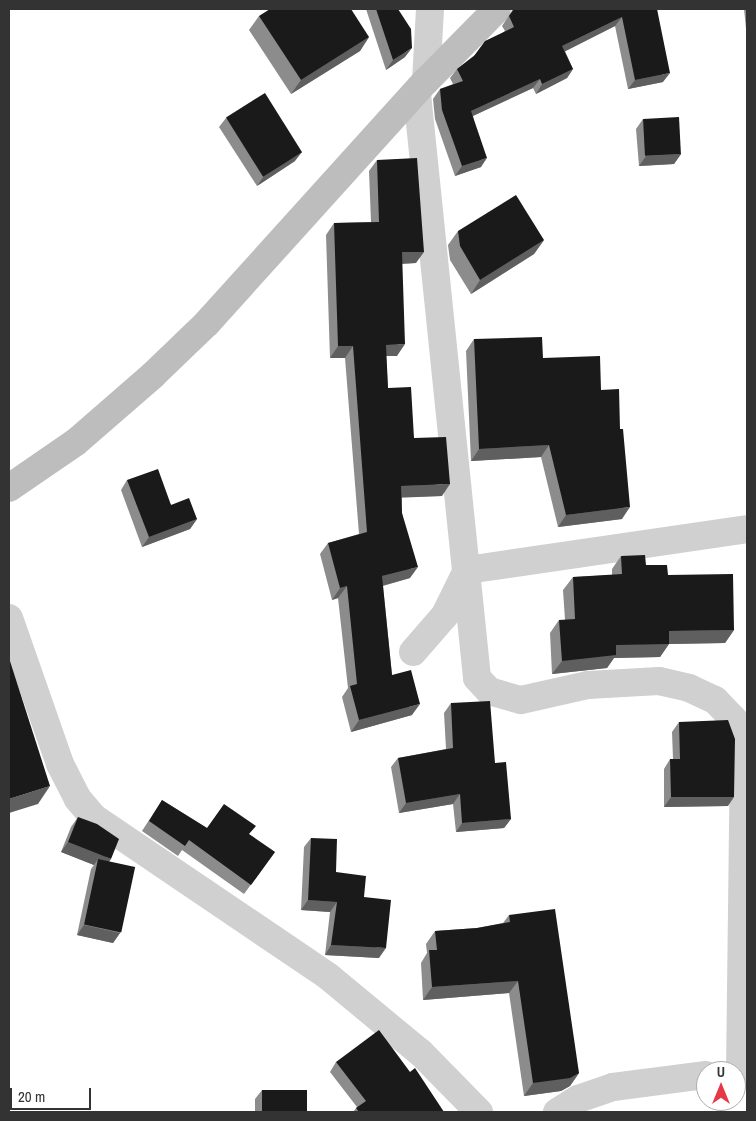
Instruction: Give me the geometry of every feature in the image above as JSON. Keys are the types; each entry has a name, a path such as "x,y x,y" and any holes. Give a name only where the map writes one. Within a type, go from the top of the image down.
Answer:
{"street":[{"path":"430,9 421,87 477,678 489,691 521,700 625,681 658,680 690,688 714,700 734,720 744,746 745,793 741,1061"},
{"path":"9,488 76,442 153,375 207,323 421,87 497,9"},
{"path":"467,570 747,529"},
{"path":"413,652 445,615 467,570"},
{"path":"9,618 60,764 78,798 93,817 329,977 421,1053 479,1112"},
{"path":"557,1112 578,1099 613,1087 696,1076"}],"building":[{"path":"270,9 351,9 369,37 301,80 259,16"},
{"path":"376,9 398,9 411,29 412,48 393,60"},
{"path":"514,9 657,9 670,73 635,80 622,17 562,46 573,69 542,84 540,79 471,111 487,158 462,166 442,110 440,89 463,81 457,69 474,56 485,41 514,27 509,16"},
{"path":"265,93 302,152 263,177 226,117"},
{"path":"679,117 681,154 645,156 643,119"},
{"path":"417,158 424,252 402,252 405,344 386,345 388,388 411,387 414,438 446,437 450,484 401,486 402,513 418,567 382,576 392,675 411,670 420,704 359,720 350,686 357,684 347,586 340,588 328,543 367,532 353,346 338,346 334,223 379,222 377,160"},
{"path":"516,195 544,240 480,280 460,246 458,231"},
{"path":"542,337 543,358 600,356 601,390 619,389 620,429 623,429 630,507 566,515 549,445 479,449 474,339"},
{"path":"158,469 171,505 189,498 197,519 149,537 127,480"},
{"path":"645,555 646,565 667,565 668,575 733,574 734,630 669,631 669,644 616,645 616,655 562,661 559,620 575,619 573,577 622,574 621,556"},
{"path":"9,658 50,786 9,799"},
{"path":"490,701 495,763 506,762 511,819 462,823 460,794 406,803 398,758 453,748 451,703"},
{"path":"728,720 735,739 734,797 671,797 670,759 680,759 679,722"},
{"path":"162,800 207,828 224,804 256,826 249,834 275,852 251,885 189,840 185,846 149,821"},
{"path":"78,817 97,824 119,839 111,859 68,842"},
{"path":"311,838 337,839 336,872 366,876 364,897 391,900 386,948 331,945 337,902 308,900"},
{"path":"98,859 135,867 121,932 84,925"},
{"path":"555,909 579,1073 570,1078 533,1083 518,981 432,987 429,950 437,950 435,931 477,928 510,922 509,915"},
{"path":"379,1030 410,1072 415,1068 444,1112 359,1112 356,1108 366,1101 336,1062"},
{"path":"262,1090 307,1090 307,1112 262,1112"}]}
